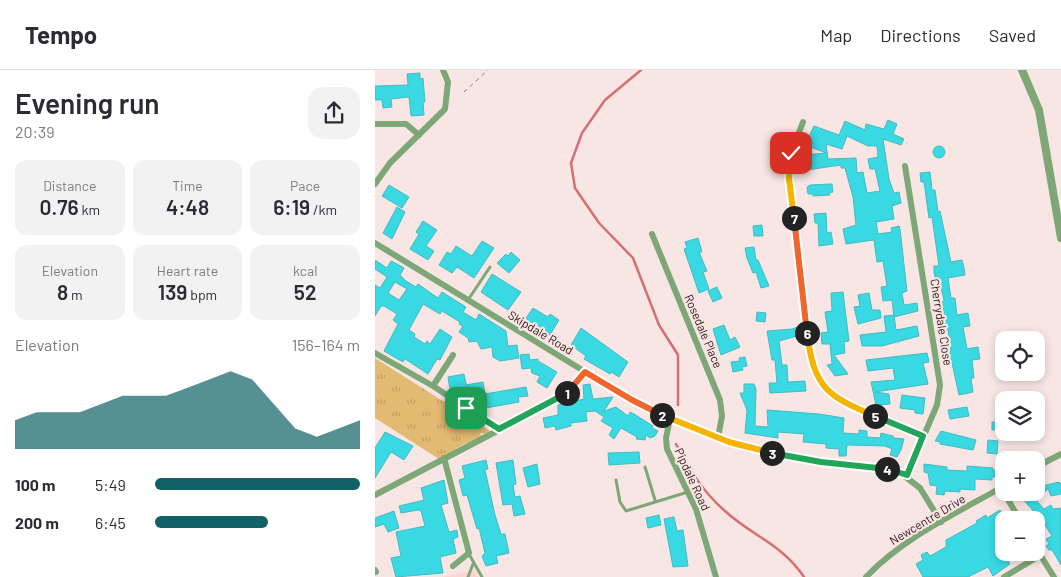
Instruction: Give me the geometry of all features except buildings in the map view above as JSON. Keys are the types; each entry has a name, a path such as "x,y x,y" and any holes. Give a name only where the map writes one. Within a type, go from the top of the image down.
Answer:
{"street":[{"path":"375,184 390,163 437,119 447,104 448,82 443,70"},
{"path":"1022,70 1039,110 1061,238"},
{"path":"803,122 791,153 789,179 810,359 814,372 828,392 839,400 923,436"},
{"path":"375,124 406,124 419,135"},
{"name":"Cherrydale Close","path":"905,166 940,385 937,404 907,475"},
{"name":"Rosedale Place","path":"652,234 720,400 722,416 718,438"},
{"name":"Skipdale Road","path":"375,243 632,400 671,419 718,438 790,457 889,469 907,475"},
{"path":"375,354 433,386 499,429"},
{"path":"433,386 453,355"},
{"path":"375,495 562,397 585,372"},
{"name":"Pipdale Road","path":"671,419 666,438 667,449 700,522 716,577"},
{"path":"1045,462 1061,454"},
{"path":"444,458 469,553 453,566"},
{"path":"907,475 920,488 941,522"},
{"name":"Newcentre Drive","path":"866,577 891,554 995,491"},
{"path":"1004,577 1031,561"},
{"path":"1045,561 1054,577"}],"lane":[{"path":"468,301 490,267"},
{"path":"645,467 655,500"},
{"path":"616,480 620,502 625,511 655,500 688,492"},
{"path":"469,553 473,564 482,577"},
{"path":"468,577 473,564"}],"path":[{"path":"464,92 488,70"}],"shaded area":[{"path":"475,570 478,577 442,577"}],"green space":[{"path":"375,358 490,431 487,434 480,433 482,438 464,444 439,459 375,418"}],"waterway":[{"path":"641,70 605,100 582,133 571,163 575,188 599,223 633,258 659,325 678,355 678,405"},
{"path":"676,444 697,480 709,495 735,520 786,556 804,577"}],"route":[{"path":"466,408 499,429 562,397 570,391 585,372 632,400 671,419 729,442 799,459 873,466 907,475 923,436 839,400 828,392 814,372 810,359 789,179 789,159 791,153"}]}
